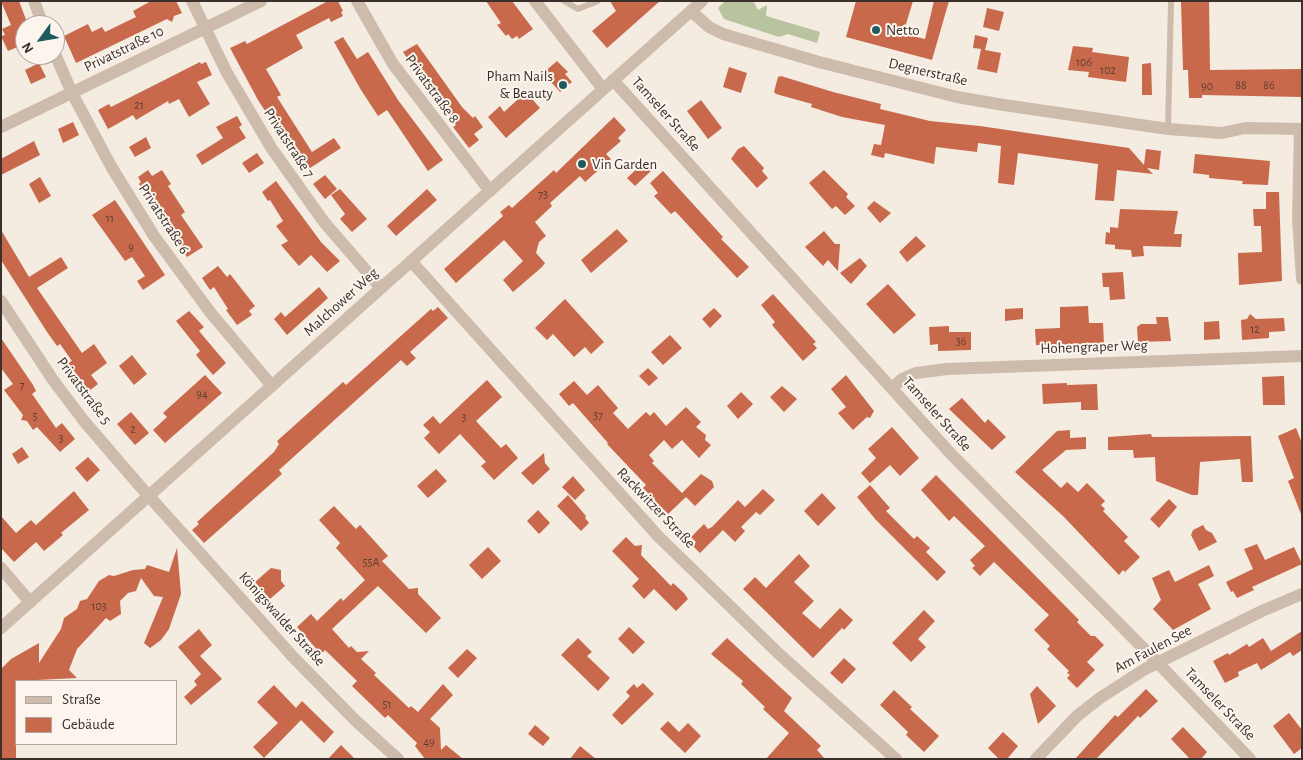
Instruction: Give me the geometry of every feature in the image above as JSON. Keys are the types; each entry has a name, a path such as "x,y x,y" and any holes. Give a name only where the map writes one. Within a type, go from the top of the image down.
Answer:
{"street":[{"path":"34,1 39,15"},
{"name":"Privatstraße 7","path":"192,1 204,28 249,111 297,185 381,288"},
{"name":"Privatstraße 10","path":"1,127 260,1"},
{"name":"Privatstraße 8","path":"357,1 393,64 490,191"},
{"path":"535,1 603,89"},
{"name":"Malchower Weg","path":"1,628 702,1"},
{"name":"Degnerstraße","path":"691,11 709,27 722,34 901,83 1004,106 1168,129 1222,133 1245,128 1301,129"},
{"name":"Privatstraße 6","path":"60,65 72,93 112,168 154,236 210,312 272,386"},
{"name":"Tamseler Straße","path":"613,80 951,454 1158,663 1250,759"},
{"path":"1301,129 1298,218 1302,279"},
{"name":"Rackwitzer Straße","path":"411,262 658,536 778,653 896,759"},
{"name":"Privatstraße 5","path":"1,301 53,380 84,421 148,495"},
{"name":"Hohengraper Weg","path":"892,388 902,379 916,373 947,368 1302,356"},
{"name":"Königswalder Straße","path":"148,495 294,658 356,721 398,759"},
{"path":"1,568 30,602"},
{"name":"Am Faulen See","path":"1036,759 1077,716 1092,704 1158,663 1262,611 1302,594"}],"lane":[{"path":"564,1 578,9 598,1"},
{"path":"1168,129 1171,1"}],"green space":[{"path":"725,1 753,1 758,10 767,5 766,16 820,32 817,43 788,34 779,37 724,19 718,8"}],"building":[{"path":"1,1 19,1 24,15 15,15 15,48 8,51 1,36 5,35 2,29 11,25"},
{"path":"151,1 176,1 182,13 174,16 172,22 167,19 76,63 65,36 88,24 92,32 102,27 105,32 136,17 133,11"},
{"path":"328,1 338,1 343,11 341,12 343,16 331,22 329,18 296,35 303,48 266,69 281,95 277,97 312,152 334,138 341,148 310,168 306,163 302,167 292,153 297,150 284,131 280,134 258,100 230,48 245,41 247,44"},
{"path":"486,1 512,1 533,29 519,39 517,36 512,39 508,34 506,36 497,25 501,23"},
{"path":"610,1 660,1 607,48 592,31 616,11"},
{"name":"Netto","path":"856,1 913,1 903,34 925,39 934,1 949,1 932,60 846,37"},
{"path":"1181,1 1209,1 1210,70 1302,69 1302,97 1202,95 1202,98 1189,98 1188,70 1183,70"},
{"path":"987,8 1004,12 999,31 983,27"},
{"path":"975,35 988,38 985,50 1001,53 997,73 977,69 981,49 973,48"},
{"path":"343,37 357,59 368,52 398,100 443,160 428,171 387,110 378,116 361,90 334,42"},
{"path":"417,44 462,107 473,118 475,116 483,127 474,134 479,140 469,148 453,127 456,125 438,97 434,99 403,52"},
{"path":"1073,46 1093,48 1092,52 1129,57 1126,82 1088,77 1089,72 1068,70"},
{"path":"557,61 568,72 565,74 572,82 560,92 543,73"},
{"path":"200,62 201,64 206,62 212,75 197,82 210,104 189,117 179,99 169,104 168,101 136,120 133,115 108,129 98,110 109,104 111,107"},
{"path":"1151,63 1152,95 1142,95 1142,64"},
{"path":"35,65 40,65 46,77 31,84 25,70"},
{"path":"729,67 747,73 741,93 723,87"},
{"path":"781,76 881,104 880,109 930,121 980,126 1129,148 1144,165 1146,149 1161,151 1159,170 1147,168 1153,174 1117,170 1114,201 1095,200 1098,164 1018,153 1014,185 998,183 1001,146 978,143 977,152 936,147 934,164 885,153 884,158 871,155 874,144 881,145 885,125 842,117 811,107 812,104 776,94 774,92 778,77"},
{"path":"526,92 540,108 506,138 488,117 500,106 504,112"},
{"path":"701,100 722,128 708,139 687,111"},
{"path":"237,116 242,125 239,127 246,138 202,165 196,155 223,138 216,127"},
{"path":"614,117 626,130 618,138 621,141 606,154 611,159 585,182 580,176 550,203 552,206 535,222 546,236 539,242 536,253 545,263 542,267 513,292 503,280 523,261 504,240 456,283 444,269 503,216 500,212 509,205 512,208 554,170 556,173"},
{"path":"73,122 79,135 63,143 58,129"},
{"path":"146,137 151,148 135,157 129,147"},
{"path":"34,141 40,155 1,175 1,159"},
{"path":"744,146 764,168 762,171 768,178 757,188 731,159 738,149"},
{"path":"257,153 264,163 249,173 242,163"},
{"path":"1195,154 1270,161 1268,185 1242,184 1243,181 1209,178 1209,175 1193,173"},
{"path":"645,161 652,170 635,186 627,178"},
{"path":"148,170 152,176 162,170 171,184 168,186 185,212 181,215 203,247 187,257 179,245 182,243 169,222 165,225 139,184 141,182 138,177"},
{"path":"824,170 848,194 846,197 855,206 845,215 836,206 832,209 809,183"},
{"path":"663,171 723,237 721,239 749,267 737,278 675,211 671,214 654,196 658,193 650,183"},
{"path":"325,175 337,189 325,199 313,184"},
{"path":"40,177 51,196 39,203 29,184"},
{"path":"276,181 321,242 340,261 327,272 311,255 299,266 281,245 288,241 276,226 283,221 270,200 268,201 262,192"},
{"path":"340,189 367,219 352,232 340,219 345,214 331,195"},
{"path":"427,189 437,200 396,236 387,226"},
{"path":"1266,192 1279,192 1282,281 1239,285 1238,253 1262,252 1261,226 1254,226 1253,209 1266,209"},
{"path":"115,200 165,275 143,290 137,281 145,276 132,257 125,261 92,215"},
{"path":"874,201 891,213 880,223 867,208"},
{"path":"1120,209 1178,211 1174,234 1182,234 1181,247 1143,246 1144,256 1132,257 1131,250 1115,249 1115,245 1105,244 1106,232 1110,233 1110,227 1118,228"},
{"path":"617,229 628,241 591,273 581,260"},
{"path":"1,230 29,277 61,257 68,268 37,288 82,353 94,344 107,363 91,375 98,384 89,391 68,363 72,361 60,344 57,346 47,332 1,260"},
{"path":"824,231 835,244 840,244 838,271 828,260 823,266 805,247"},
{"path":"916,236 926,246 907,262 899,252"},
{"path":"860,258 867,266 851,284 840,273"},
{"path":"218,266 227,277 230,274 255,306 249,311 252,315 237,325 226,310 228,309 214,287 210,290 202,278"},
{"path":"1123,272 1125,299 1110,300 1109,287 1103,287 1102,273"},
{"path":"888,284 916,315 894,334 866,304"},
{"path":"319,287 328,298 287,335 274,319 281,312 285,317"},
{"path":"773,294 816,342 813,344 817,348 803,361 772,325 775,322 761,305"},
{"path":"565,299 604,342 591,354 585,347 574,357 553,334 547,340 535,328"},
{"path":"1088,306 1089,323 1103,323 1104,344 1036,345 1035,329 1060,328 1060,307"},
{"path":"438,307 448,318 410,352 416,358 407,366 401,360 279,470 282,474 204,543 192,530 199,524 197,522 274,452 279,444 277,441 343,382 346,385 431,309 433,311"},
{"path":"714,308 722,316 710,328 702,319"},
{"path":"1023,308 1023,319 1005,321 1005,309"},
{"path":"189,311 204,327 199,331 226,363 213,375 196,355 200,351 176,321"},
{"path":"1250,314 1256,319 1284,318 1285,331 1269,332 1269,338 1242,340 1241,320 1247,319"},
{"path":"1156,317 1168,317 1171,341 1138,342 1137,327 1141,324 1157,324"},
{"path":"1219,321 1220,339 1204,340 1204,322"},
{"path":"949,326 949,332 971,332 971,350 938,351 938,344 930,345 929,327"},
{"path":"670,335 682,348 663,365 651,352"},
{"path":"1,338 33,385 36,391 32,394 56,428 62,423 75,439 60,452 37,427 33,430 27,421 21,420 23,415 4,390 13,384 1,368"},
{"path":"132,355 147,374 134,385 119,366"},
{"path":"648,368 658,378 649,386 639,376"},
{"path":"205,375 222,393 165,443 153,430 167,417 163,413"},
{"path":"846,375 874,411 870,418 867,417 853,430 838,413 846,407 831,389"},
{"path":"1284,376 1285,405 1263,405 1262,377"},
{"path":"487,380 502,397 476,421 501,448 506,444 518,458 494,480 481,466 486,462 460,434 439,454 424,438 430,432 423,425 433,416 440,424"},
{"path":"574,381 587,395 598,385 618,408 613,413 628,429 646,412 650,416 654,412 666,426 686,407 701,422 696,427 706,435 705,440 711,445 699,458 682,440 672,449 664,440 649,455 654,461 652,463 686,497 668,514 643,488 646,485 607,444 573,403 569,406 559,394"},
{"path":"1067,383 1067,385 1097,384 1098,410 1081,410 1081,402 1043,404 1042,384"},
{"path":"782,386 797,399 784,412 770,397"},
{"path":"741,392 753,404 738,419 727,406"},
{"path":"962,398 985,423 988,419 1006,437 992,450 949,409"},
{"path":"131,412 149,433 135,445 117,424"},
{"path":"892,427 919,458 900,476 890,465 870,483 861,473 876,458 868,449"},
{"path":"1296,428 1302,443 1301,514 1288,481 1294,478 1278,436"},
{"path":"1070,430 1070,438 1086,437 1086,449 1066,450 1042,470 1061,488 1067,482 1078,492 1087,483 1105,501 1101,505 1105,509 1103,511 1128,537 1124,541 1140,557 1125,572 1123,570 1119,575 1064,517 1015,472 1057,431"},
{"path":"1151,434 1152,437 1251,436 1253,482 1242,482 1240,459 1200,462 1198,495 1192,495 1156,481 1155,457 1134,458 1133,450 1108,450 1108,437"},
{"path":"22,447 29,457 18,464 12,454"},
{"path":"544,453 545,463 550,469 533,485 521,473"},
{"path":"88,457 100,470 87,482 75,468"},
{"path":"436,469 447,481 428,498 417,486"},
{"path":"701,474 712,481 714,487 695,506 682,493"},
{"path":"936,475 1079,620 1077,622 1091,636 1095,636 1104,645 1087,662 1095,670 1077,688 1067,678 1070,675 1067,673 1069,671 1047,649 1050,646 1034,630 1049,615 994,562 980,576 972,568 975,566 970,560 985,546 954,516 949,521 921,490"},
{"path":"573,476 585,490 575,500 562,487"},
{"path":"870,485 890,508 886,511 914,539 917,536 930,548 926,552 946,572 937,581 876,520 857,497"},
{"path":"763,489 775,500 760,515 756,512 741,527 745,531 735,542 723,530 700,553 693,546 696,542 691,537 704,524 708,529 712,527 738,500 745,507"},
{"path":"74,491 89,510 61,533 63,535 44,551 36,542 14,562 1,548 1,516 16,533 31,520 36,525"},
{"path":"822,493 836,508 818,526 804,511"},
{"path":"568,495 586,516 585,518 589,523 581,531 557,506"},
{"path":"1169,499 1177,507 1159,528 1150,519"},
{"path":"334,506 356,529 360,525 388,556 382,561 409,589 418,588 418,594 441,618 426,633 378,586 332,629 349,648 351,646 357,652 369,651 361,659 376,673 374,675 409,708 411,706 418,712 443,684 453,695 430,719 440,728 441,750 446,745 463,759 425,759 415,746 417,743 388,715 385,718 352,686 357,681 325,650 321,654 297,627 311,614 317,621 341,598 343,601 365,580 336,548 340,543 319,520"},
{"path":"538,510 550,523 539,534 527,521"},
{"path":"1203,525 1206,530 1212,533 1217,542 1199,551 1191,535 1193,530"},
{"path":"626,537 635,546 642,545 641,555 671,586 673,583 684,593 688,599 676,611 654,589 644,599 632,586 639,579 612,551"},
{"path":"1257,544 1265,560 1294,547 1302,564 1252,587 1254,590 1237,598 1233,591 1231,592 1226,582 1253,569 1244,549"},
{"path":"488,547 501,561 482,579 469,565"},
{"path":"177,548 181,594 169,629 161,640 150,648 144,643 163,597 154,596 141,578 136,591 128,593 120,601 121,614 110,621 106,618 77,649 69,670 77,678 15,680 16,759 1,759 1,669 11,659 39,643 39,663 61,629 64,618 77,609 80,601 87,599 99,581 109,575 114,576 133,570 145,569 147,565 169,572"},
{"path":"799,554 810,566 794,582 814,601 802,613 820,629 840,608 853,620 844,630 842,628 813,658 743,589 755,577 766,588"},
{"path":"1209,565 1214,576 1198,584 1211,609 1173,630 1153,609 1161,600 1152,578 1169,570 1175,582"},
{"path":"271,568 281,570 281,581 285,586 270,599 255,582"},
{"path":"924,610 935,621 918,639 926,647 911,662 892,643"},
{"path":"629,627 645,642 633,654 618,639"},
{"path":"199,629 212,645 200,656 222,679 191,705 184,697 197,685 194,681 201,674 178,647"},
{"path":"1302,631 1302,650 1293,656 1290,652 1261,670 1257,663 1238,672 1239,676 1225,683 1213,661 1228,653 1229,655 1247,644 1249,647 1263,638 1271,651"},
{"path":"578,638 592,652 587,656 610,678 598,691 561,655"},
{"path":"727,638 792,698 784,711 821,746 817,750 825,759 766,759 789,733 763,709 765,707 741,684 743,681 711,654"},
{"path":"467,649 477,658 458,678 448,668"},
{"path":"844,658 856,669 842,684 830,673"},
{"path":"643,683 654,694 622,725 612,715 630,696 626,692 634,684 637,688"},
{"path":"274,685 296,708 302,701 334,732 324,743 301,720 264,758 253,747 278,723 257,702"},
{"path":"1037,686 1056,706 1038,724 1030,694"},
{"path":"1146,689 1158,701 1140,718 1138,716 1096,759 1075,759 1115,715 1118,717"},
{"path":"894,690 912,707 910,709 939,736 924,752 906,735 908,732 880,705"},
{"path":"1289,713 1302,730 1302,748 1294,754 1273,726"},
{"path":"668,721 679,732 688,723 701,736 685,753 660,729"},
{"path":"535,725 550,738 543,746 528,734"},
{"path":"1183,727 1207,752 1201,759 1190,759 1171,739"},
{"path":"1003,732 1018,746 1007,759 999,759 988,748"},
{"path":"341,745 355,759 328,759"},
{"path":"580,746 596,759 570,759"}],"place":[{"name":"Netto","path":"876,30"},
{"name":"Pham Nails & Beauty","path":"563,85"},
{"name":"Vin Garden","path":"582,164"}]}
